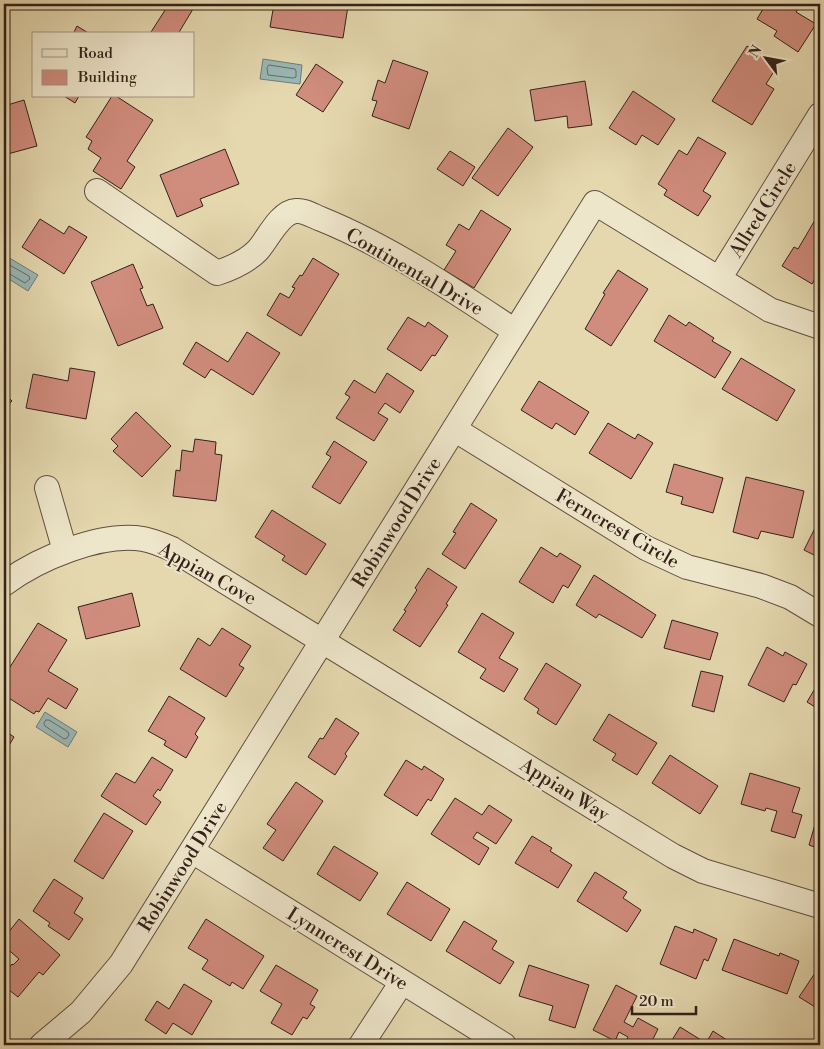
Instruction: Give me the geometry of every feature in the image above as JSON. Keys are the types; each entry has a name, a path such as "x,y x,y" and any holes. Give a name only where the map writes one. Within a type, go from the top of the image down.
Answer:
{"street":[{"name":"Allred Circle","path":"718,278 820,114"},
{"name":"Continental Drive","path":"96,191 217,273 237,266 257,251 269,233 287,214 296,211 305,212 334,224 396,256 515,331"},
{"name":"Robinwood Drive","path":"42,1045 82,1012 121,964 595,202 770,310 820,326"},
{"name":"Ferncrest Circle","path":"454,429 646,548 686,567 761,586 790,597 820,615"},
{"path":"46,488 66,551"},
{"name":"Appian Cove","path":"4,584 15,575 66,551 110,538 143,539 172,548 323,641"},
{"name":"Appian Way","path":"323,641 673,856 703,871 820,906"},
{"name":"Lynncrest Drive","path":"192,851 504,1045"},
{"path":"361,1045 402,982"}],"water":[{"path":"263,59 302,65 300,84 260,79"},
{"path":"6,256 38,275 28,291 4,276"},
{"path":"45,712 77,732 68,747 36,727"}],"building":[{"path":"169,4 185,4 193,9 179,32 151,32"},
{"path":"274,4 333,4 348,6 343,38 270,27"},
{"path":"766,4 807,4 804,9 800,6 796,12 816,24 798,52 774,36 777,31 757,19"},
{"path":"77,26 87,32 74,32"},
{"path":"747,46 778,65 766,84 774,89 752,125 712,101"},
{"path":"393,60 428,72 409,129 372,116 377,101 372,100 378,80 385,83"},
{"path":"316,64 343,82 323,112 296,95"},
{"path":"585,81 592,125 568,128 567,116 535,121 530,90"},
{"path":"633,91 675,119 658,145 642,135 636,145 609,128"},
{"path":"67,98 78,98 75,103"},
{"path":"111,98 119,98 153,120 127,161 135,167 121,189 93,171 101,158 88,149 92,141 86,137"},
{"path":"24,100 37,146 4,155 4,106"},
{"path":"508,128 533,147 498,196 472,178"},
{"path":"698,137 726,153 703,191 711,196 698,216 664,195 667,190 658,184 679,150 687,155"},
{"path":"225,149 239,184 200,199 203,206 177,217 160,175"},
{"path":"450,151 475,167 463,186 437,169"},
{"path":"481,210 511,229 474,288 444,270 456,251 446,245 459,224 469,230"},
{"path":"40,219 64,234 69,226 87,237 64,274 22,247"},
{"path":"815,220 820,223 820,270 812,284 782,266 794,247 798,249"},
{"path":"313,258 339,274 301,336 267,315 280,293 289,298 295,288 292,287 300,275 302,276"},
{"path":"133,264 143,288 140,289 147,306 153,304 163,328 118,346 91,282"},
{"path":"618,270 648,289 611,346 585,329 605,294 603,293"},
{"path":"669,315 686,326 689,322 714,338 712,341 731,352 715,378 654,341"},
{"path":"408,317 425,327 428,322 448,336 435,356 432,355 421,371 387,349"},
{"path":"247,332 280,353 253,395 211,369 205,378 183,364 196,342 228,362"},
{"path":"741,358 795,390 777,421 722,389"},
{"path":"70,368 95,372 86,419 26,408 33,374 68,381"},
{"path":"387,373 414,391 400,413 385,403 378,413 388,419 374,441 336,418 350,397 345,394 354,380 375,393"},
{"path":"539,381 589,412 575,435 556,423 552,429 521,410"},
{"path":"4,393 12,401 4,409"},
{"path":"136,412 171,446 142,477 113,451 118,446 111,439"},
{"path":"608,423 635,439 638,434 653,443 631,479 589,453"},
{"path":"195,439 216,442 215,454 222,455 216,501 173,496 176,470 180,471 182,450 193,452"},
{"path":"334,441 367,462 340,504 312,487 331,457 326,454"},
{"path":"674,464 723,478 713,513 681,504 683,497 666,492"},
{"path":"746,477 804,491 793,538 761,531 758,539 733,532"},
{"path":"471,503 497,520 465,569 442,554 456,533 453,532"},
{"path":"272,510 326,544 306,575 282,560 285,556 255,537"},
{"path":"820,518 820,558 804,550"},
{"path":"541,547 557,557 560,553 581,566 568,588 563,585 553,603 519,582"},
{"path":"428,568 457,587 446,604 448,605 420,647 393,630 406,611 404,610 417,590 415,588"},
{"path":"594,575 656,615 642,638 599,614 596,618 576,605"},
{"path":"132,593 140,626 86,639 78,607"},
{"path":"482,613 514,633 499,658 518,669 504,692 480,678 486,669 458,652"},
{"path":"672,620 718,633 710,660 664,648"},
{"path":"38,623 67,640 48,671 78,689 66,709 48,698 39,712 36,711 34,714 4,695 4,663 10,667"},
{"path":"222,628 251,646 239,665 244,668 226,697 180,669 198,638 210,646"},
{"path":"767,647 783,656 785,652 807,664 796,685 793,684 784,702 748,685"},
{"path":"546,663 581,685 556,725 537,713 539,709 524,699"},
{"path":"701,671 723,676 714,712 692,706"},
{"path":"820,680 820,710 807,702"},
{"path":"169,696 205,718 195,734 198,737 186,758 164,745 166,741 148,731"},
{"path":"609,714 657,743 637,775 612,760 616,754 593,740"},
{"path":"336,718 359,733 345,754 347,756 335,775 308,757 320,738 323,739"},
{"path":"4,730 14,737 4,754"},
{"path":"670,755 718,786 700,814 652,783"},
{"path":"152,757 173,770 160,791 158,789 153,796 161,802 146,825 101,796 116,773 135,783"},
{"path":"406,760 422,770 424,766 444,779 431,801 428,799 417,816 384,795"},
{"path":"750,773 800,788 792,812 802,815 795,838 771,831 777,811 766,808 765,811 741,804"},
{"path":"296,782 323,801 283,861 263,848 276,830 267,824"},
{"path":"455,798 482,815 489,805 512,820 496,844 477,832 473,838 489,848 479,865 431,834"},
{"path":"820,807 820,849 809,845"},
{"path":"104,813 133,831 103,879 74,861"},
{"path":"532,836 552,848 550,851 572,865 558,888 515,863"},
{"path":"334,846 378,873 360,901 317,874"},
{"path":"595,872 627,892 623,898 641,910 627,932 577,901"},
{"path":"54,879 83,898 74,913 83,919 69,940 48,926 50,923 33,911"},
{"path":"407,882 450,909 431,941 387,914"},
{"path":"19,919 60,955 43,975 39,972 18,997 4,986 4,974 19,959 4,946 4,938"},
{"path":"206,919 264,956 243,989 232,982 230,986 202,969 208,960 188,948"},
{"path":"464,921 497,941 492,949 514,962 500,984 446,951"},
{"path":"675,926 693,933 694,929 717,939 708,961 704,959 696,979 660,964"},
{"path":"734,939 779,956 780,953 799,961 787,994 722,970"},
{"path":"276,965 318,990 310,1004 315,1007 307,1019 303,1017 292,1035 271,1023 282,1004 260,991"},
{"path":"529,965 589,985 575,1028 549,1020 553,1006 519,996"},
{"path":"820,968 820,1010 799,997"},
{"path":"184,984 212,1001 192,1035 173,1023 166,1034 145,1020 157,1001 169,1009"},
{"path":"616,985 637,996 624,1022 633,1027 638,1018 658,1029 650,1045 634,1045 626,1041 628,1037 619,1032 615,1041 593,1030"},
{"path":"680,1027 706,1043 713,1031 733,1044 669,1045"}]}
